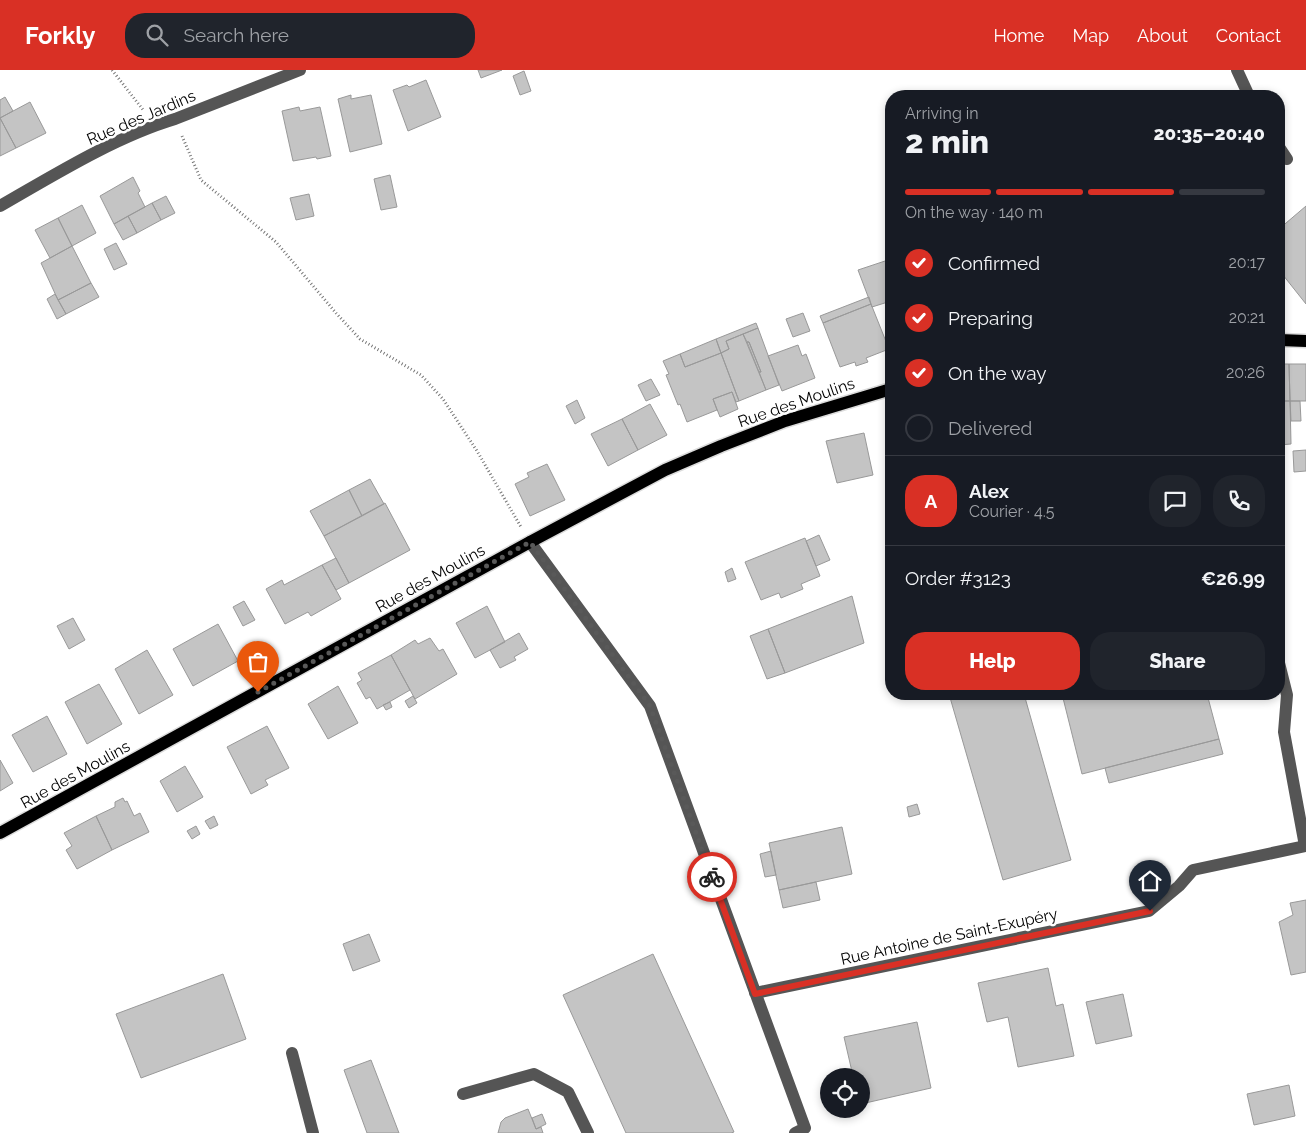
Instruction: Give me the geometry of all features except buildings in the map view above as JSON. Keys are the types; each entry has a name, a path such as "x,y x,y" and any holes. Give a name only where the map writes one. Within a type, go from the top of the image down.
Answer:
{"main road":[{"path":"1285,340 1306,341"},
{"name":"Rue des Moulins","path":"0,833 665,470 785,421 885,391"}],"street":[{"name":"Rue des Jardins","path":"0,206 72,164 155,125 300,70"},
{"path":"1237,70 1246,90"},
{"path":"530,542 650,706 804,1128 796,1133"},
{"name":"Rue Antoine de Saint-Exupéry","path":"755,994 1150,911 1179,886 1193,870 1305,846 1284,732 1287,696 1285,688"},
{"path":"292,1053 313,1133"},
{"path":"463,1094 534,1074 568,1092 588,1133"}],"path":[{"path":"112,70 155,125"},
{"path":"175,119 201,180 276,242 360,339 421,375 443,400 477,451 530,542"}],"way so far":[{"path":"258,692 530,542 650,706 712,877"}],"route":[{"path":"712,877 755,994 1150,911"}]}
